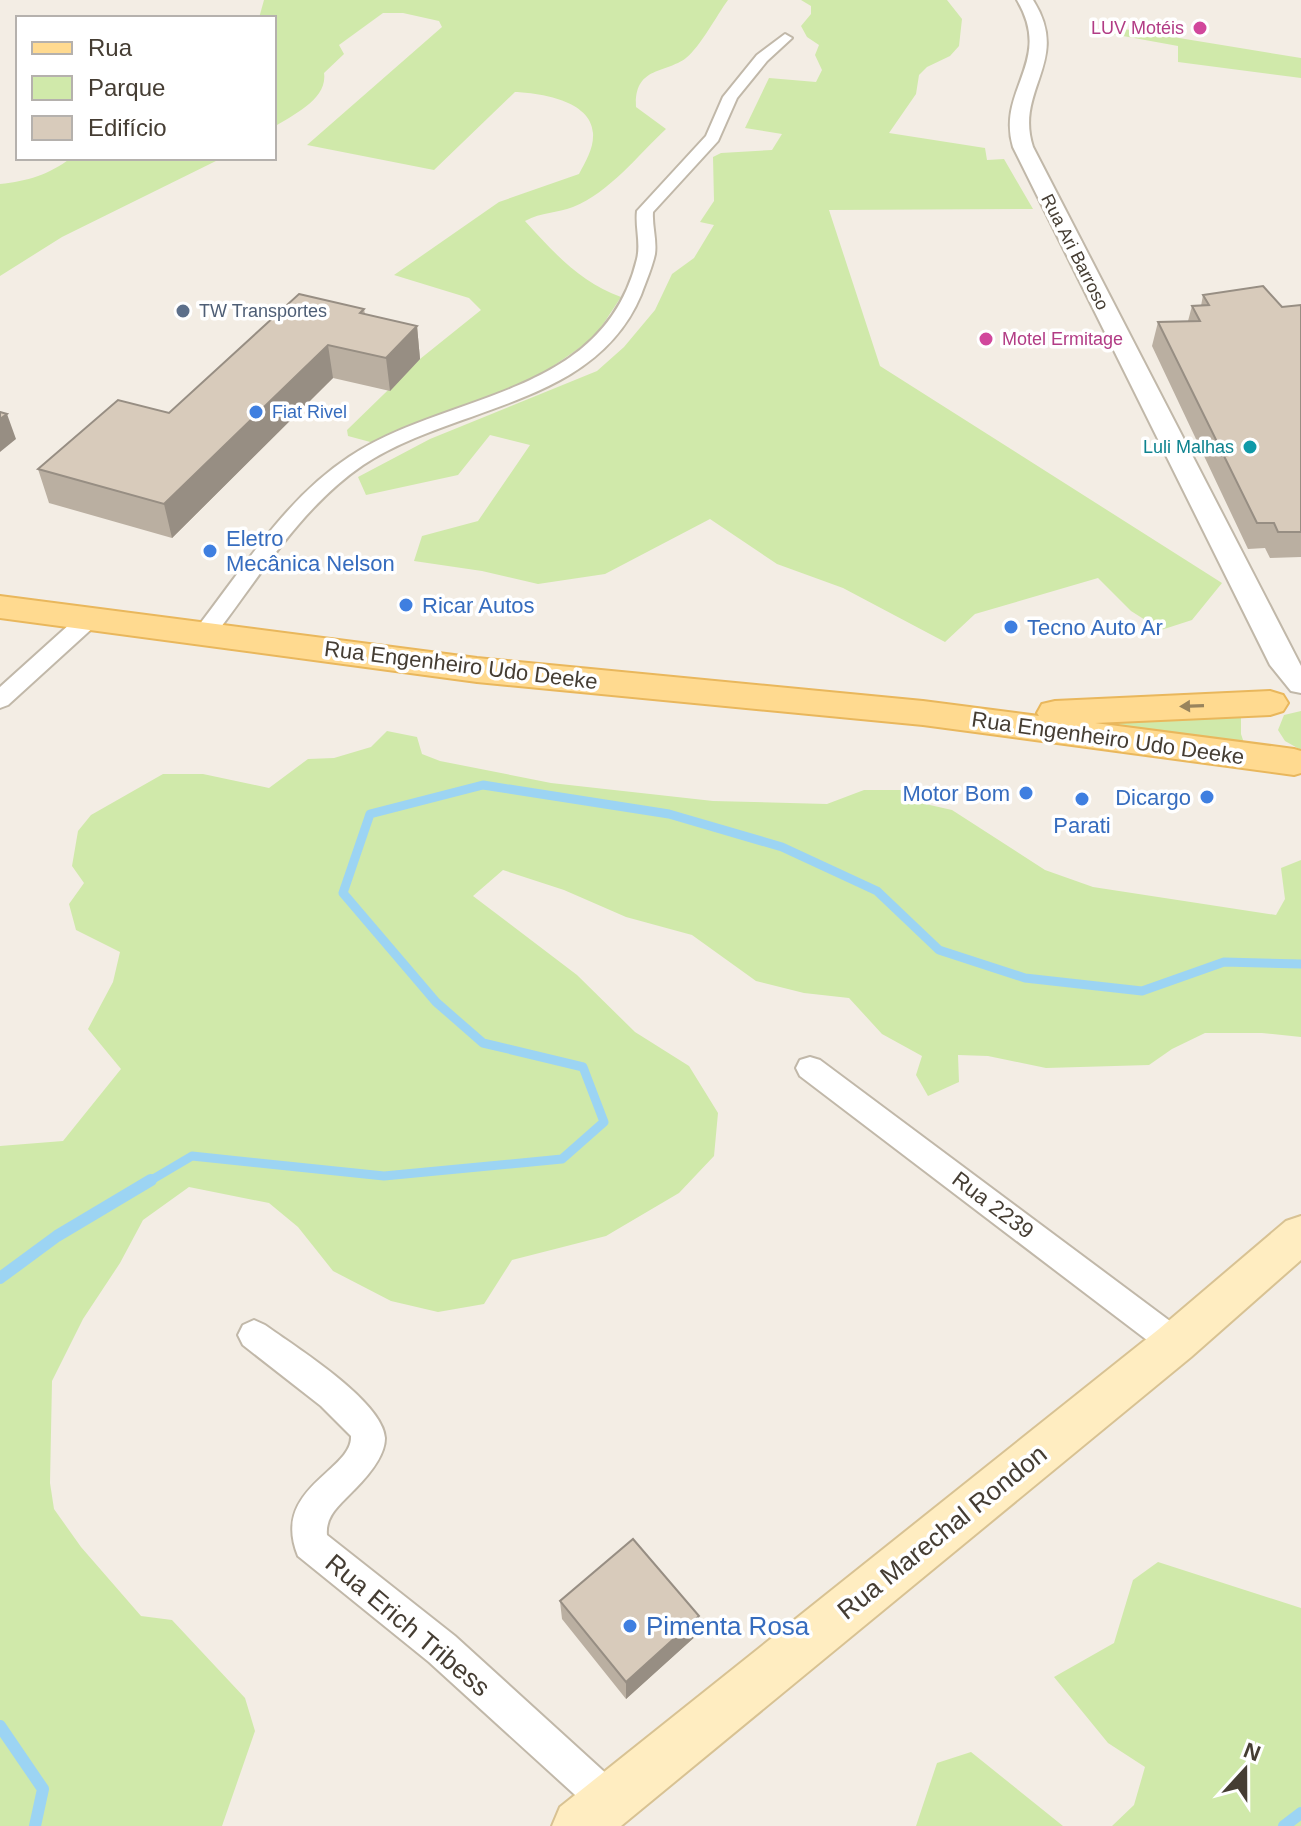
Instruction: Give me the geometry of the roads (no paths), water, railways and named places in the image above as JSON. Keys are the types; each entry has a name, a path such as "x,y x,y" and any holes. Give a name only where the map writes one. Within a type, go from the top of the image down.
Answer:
{"main road":[{"name":"Rua Engenheiro Udo Deeke","path":"0,607 477,670 923,713 1297,763"},
{"name":"Rua Engenheiro Udo Deeke","path":"923,713 1066,713 1288,690"},
{"path":"1288,690 1256,720 1259,739 1277,755 1297,763"},
{"name":"Rua Marechal Rondon","path":"594,1814 1175,1343 1301,1234"}],"street":[{"name":"Rua Ari Barroso","path":"1025,0 1040,34 1040,51 1018,127 1023,147 1288,690"},
{"path":"204,634 318,493 357,460 399,438 545,384 597,348 620,318 640,279 648,242 643,224 645,211 713,138 730,97 762,58 785,38"},
{"path":"0,700 89,619"},
{"name":"Rua 2239","path":"810,1068 1175,1343"},
{"name":"Rua Erich Tribess","path":"254,1335 324,1389 366,1428 369,1442 363,1457 324,1496 309,1520 310,1544 442,1649 594,1814"}],"waterway":[{"path":"148,1182 192,1156 384,1176 562,1159 604,1122 583,1067 483,1043 436,1002 343,893 370,814 483,785 669,814 782,847 877,891 939,950 1025,978 1142,991 1224,962 1301,964"},
{"path":"0,1278 57,1236 151,1180"},
{"path":"0,1726 43,1789 35,1826"},
{"path":"1284,1826 1301,1813"}],"place":[{"name":"LUV Motéis","path":"1200,28"},
{"name":"TW Transportes","path":"183,311"},
{"name":"Motel Ermitage","path":"986,339"},
{"name":"Fiat Rivel","path":"256,412"},
{"name":"Luli Malhas","path":"1250,447"},
{"name":"Eletro Mecânica Nelson","path":"210,551"},
{"name":"Ricar Autos","path":"406,605"},
{"name":"Tecno Auto Ar","path":"1011,627"},
{"name":"Motor Bom","path":"1026,793"},
{"name":"Dicargo","path":"1207,797"},
{"name":"Parati","path":"1082,799"},
{"name":"Pimenta Rosa","path":"630,1626"}]}
